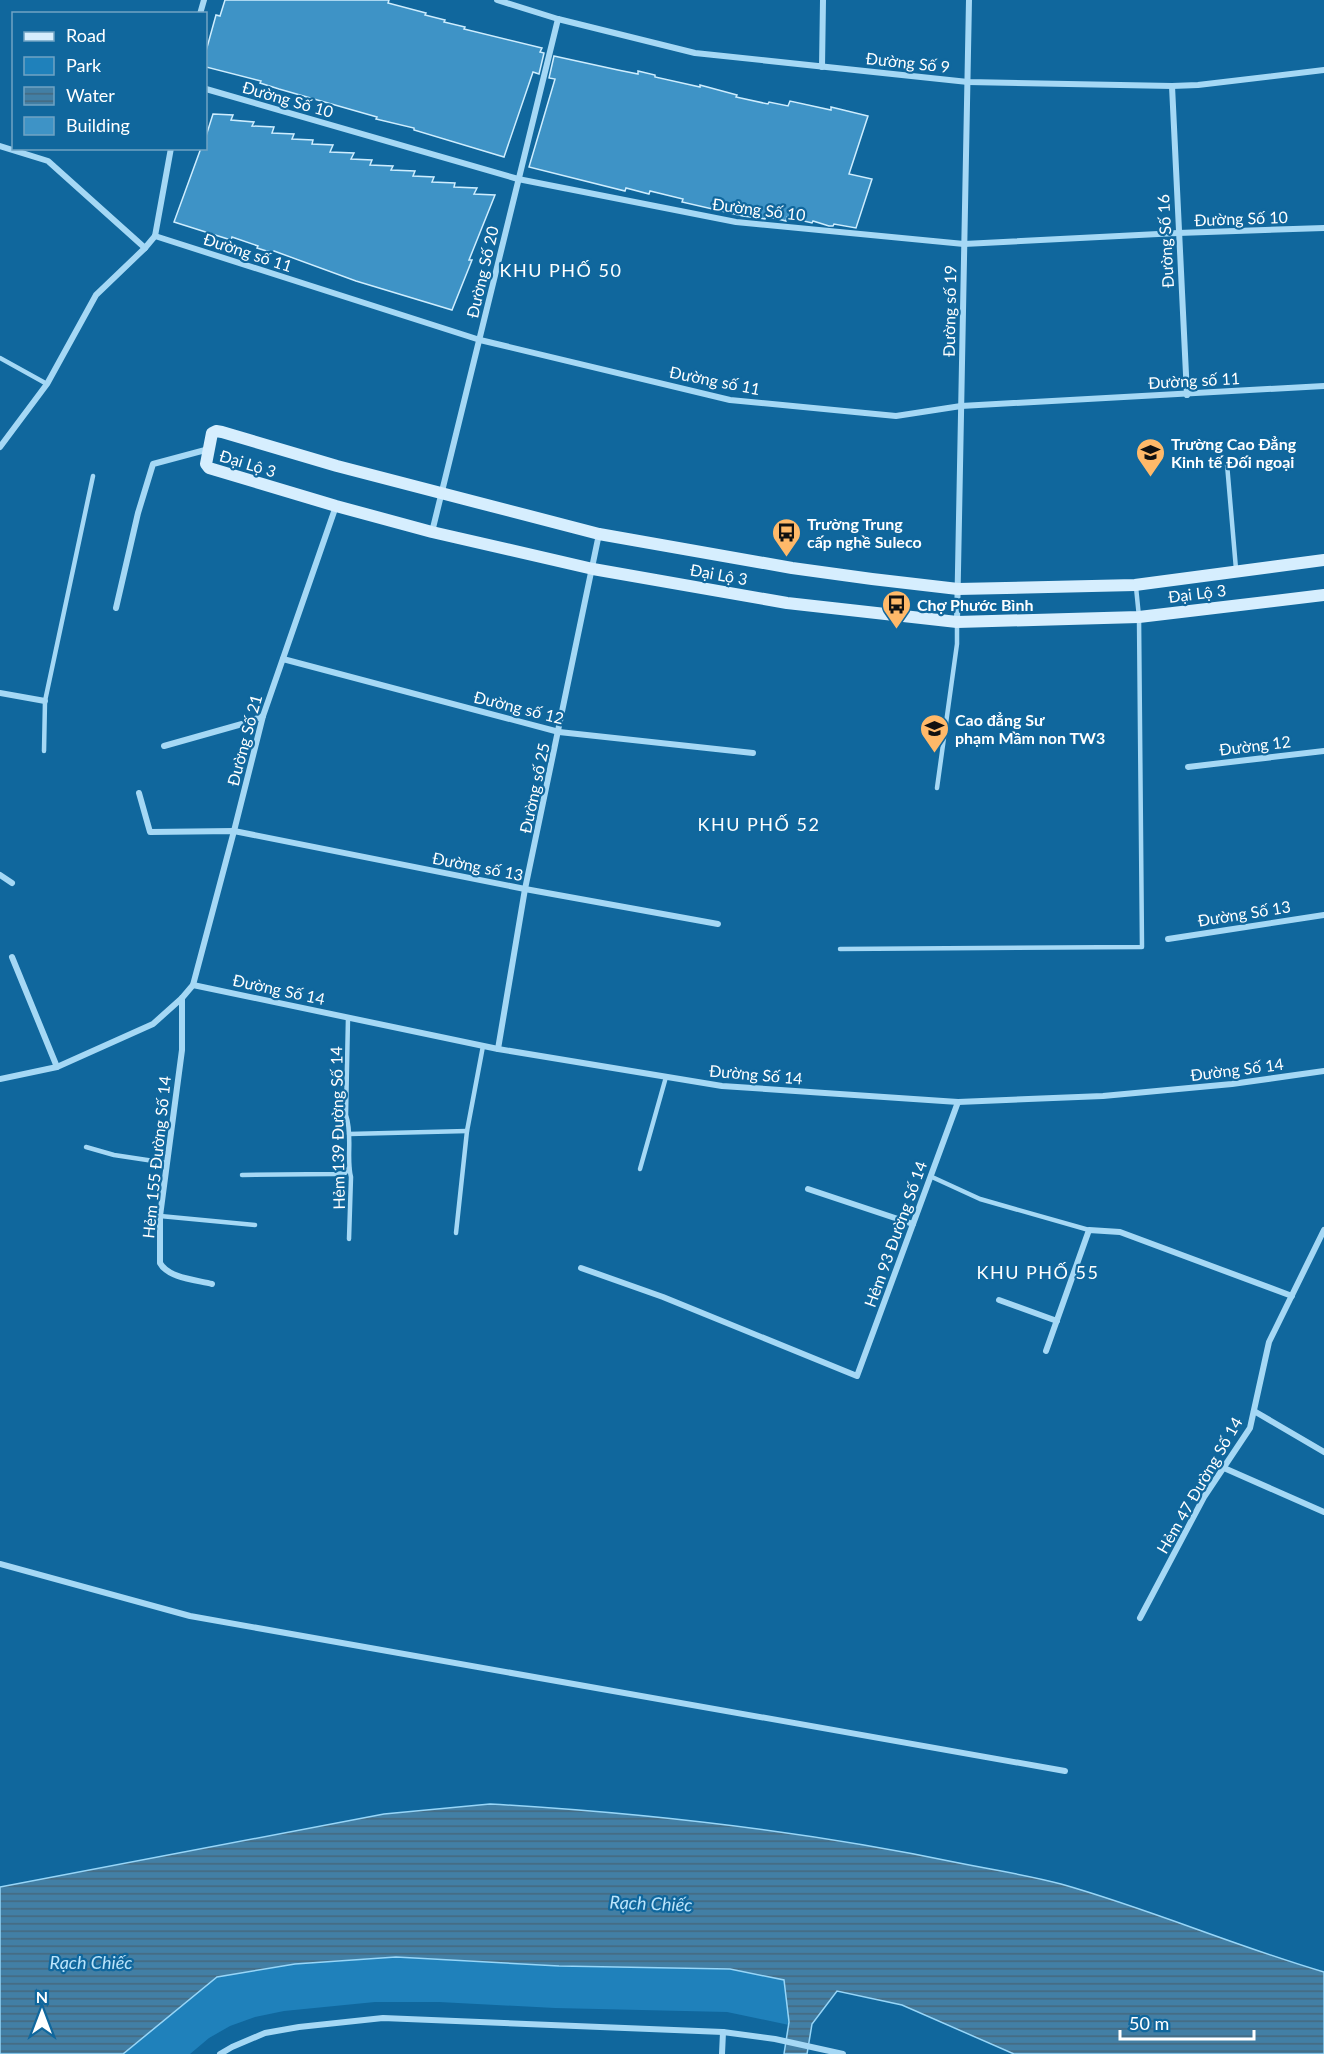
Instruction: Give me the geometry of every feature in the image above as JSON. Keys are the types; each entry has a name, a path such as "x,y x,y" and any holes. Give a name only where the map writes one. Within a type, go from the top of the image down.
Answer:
{"street":[{"name":"Đường Số 9","path":"497,0 558,19 695,52 968,82 1172,86 1324,70"},
{"path":"822,67 823,0"},
{"name":"Đường số 19","path":"957,622 969,0"},
{"name":"Đường Số 20","path":"432,531 558,19"},
{"name":"Đường Số 16","path":"1172,86 1187,394"},
{"name":"Đường Số 10","path":"207,89 518,179 736,222 964,244 1324,228"},
{"path":"13,150 48,161 145,248"},
{"path":"0,447 47,384 96,295 155,236 171,150"},
{"name":"Đường số 11","path":"155,236 480,340 730,400 896,416 961,406 1324,386"},
{"name":"Đại Lộ 3","path":"1324,560 1136,585 958,589 792,568 599,534 440,494 216,431 212,434 206,464 207,468 336,507 432,531 593,569 787,603 957,622 1139,617 1324,595"},
{"path":"116,608 138,513 153,464 209,448"},
{"name":"Đường Số 21","path":"192,985 263,716 336,507"},
{"name":"Đường số 25","path":"498,1049 525,889 560,732 599,534"},
{"name":"Đường số 12","path":"283,659 560,732 753,753"},
{"path":"0,693 45,701"},
{"path":"164,746 263,716"},
{"name":"Đường 12","path":"1188,767 1324,751"},
{"name":"Đường số 13","path":"139,793 150,832 234,831 525,889 718,924"},
{"path":"0,875 12,883"},
{"name":"Đường Số 13","path":"1168,939 1324,915"},
{"path":"12,957 57,1067"},
{"path":"0,1079 57,1067 153,1024 182,998 192,985"},
{"name":"Đường Số 14","path":"192,985 498,1049 722,1086 958,1102 1103,1096 1232,1084 1324,1071"},
{"name":"Hẻm 155 Đường Số 14","path":"182,998 182,1050 160,1216 160,1263 171,1273 212,1284"},
{"name":"Hẻm 93 Đường Số 14","path":"581,1268 663,1297 857,1376 958,1102"},
{"path":"808,1189 913,1224"},
{"path":"1046,1351 1089,1230 1120,1232 1292,1296"},
{"name":"Hẻm 47 Đường Số 14","path":"1140,1618 1204,1497 1251,1428 1269,1342 1324,1230"},
{"path":"999,1300 1057,1321"},
{"path":"1254,1411 1324,1452"},
{"path":"1224,1468 1324,1512"},
{"path":"0,1564 190,1616 1065,1771"},
{"path":"220,2054 265,2033 383,2018 723,2032 775,2039 843,2054"},
{"path":"722,2054 723,2032"}],"lane":[{"path":"0,358 47,384"},
{"path":"1227,464 1236,572"},
{"path":"44,751 45,701 93,476"},
{"path":"840,950 1142,947 1139,617 1136,585"},
{"path":"937,788 957,644 957,622"},
{"name":"Hẻm 139 Đường Số 14","path":"348,1018 346,1115 351,1177 349,1239"},
{"path":"456,1233 467,1131 483,1046"},
{"path":"640,1169 666,1077"},
{"path":"349,1134 467,1131"},
{"path":"86,1147 114,1155 167,1163"},
{"path":"242,1175 335,1174 345,1173 349,1168"},
{"path":"932,1177 980,1199 1089,1230"},
{"path":"160,1216 255,1225"}],"green space":[{"path":"396,1957 559,1966 730,1969 784,1980 789,2025 727,2012 555,2008 439,2002 375,2002 284,2011 255,2017 230,2026 209,2038 190,2054 123,2054 217,1977 295,1964"}],"water":[{"name":"Rạch Chiếc","path":"490,1804 667,1818 784,1833 901,1852 1061,1884 1324,1972 1324,2054 1014,2054 902,2005 837,1991 812,2024 807,2054 784,2054 789,2022 784,1980 730,1969 559,1966 396,1957 295,1964 217,1977 123,2054 0,2054 0,1887 384,1814"}],"building":[{"path":"225,0 389,0 388,3 426,13 425,15 445,20 444,22 465,27 464,29 542,48 540,52 544,53 539,74 533,72 504,157 279,89 260,83 261,81 207,67 207,47 216,15 220,16"},
{"path":"554,56 638,74 638,71 768,104 769,102 788,106 790,101 831,110 831,107 868,116 849,174 872,179 856,228 834,224 829,226 787,217 786,221 766,216 765,219 743,216 682,202 683,199 650,191 649,194 626,188 625,191 529,167 555,79 549,78"},
{"path":"213,114 233,115 231,120 254,122 252,126 274,127 272,133 294,134 292,139 313,140 312,144 333,145 330,152 354,153 351,159 372,160 370,165 393,166 391,170 415,171 413,176 434,177 432,182 455,183 454,187 477,188 474,194 495,195 452,310 356,281 274,251 273,253 257,248 258,246 232,237 231,240 174,222 200,150 207,150 207,133"}],"place":[{"name":"Trường Cao Đẳng Kinh tế Đối ngoại","path":"1150,478"},
{"name":"Trường Trung cấp nghề Suleco","path":"786,558"},
{"name":"Chợ Phước Bình","path":"896,630"},
{"name":"Cao đẳng Sư phạm Mầm non TW3","path":"934,754"}],"district":[{"name":"KHU PHỐ 50","path":"561,270"},
{"name":"KHU PHỐ 52","path":"759,824"},
{"name":"KHU PHỐ 55","path":"1038,1272"}]}
